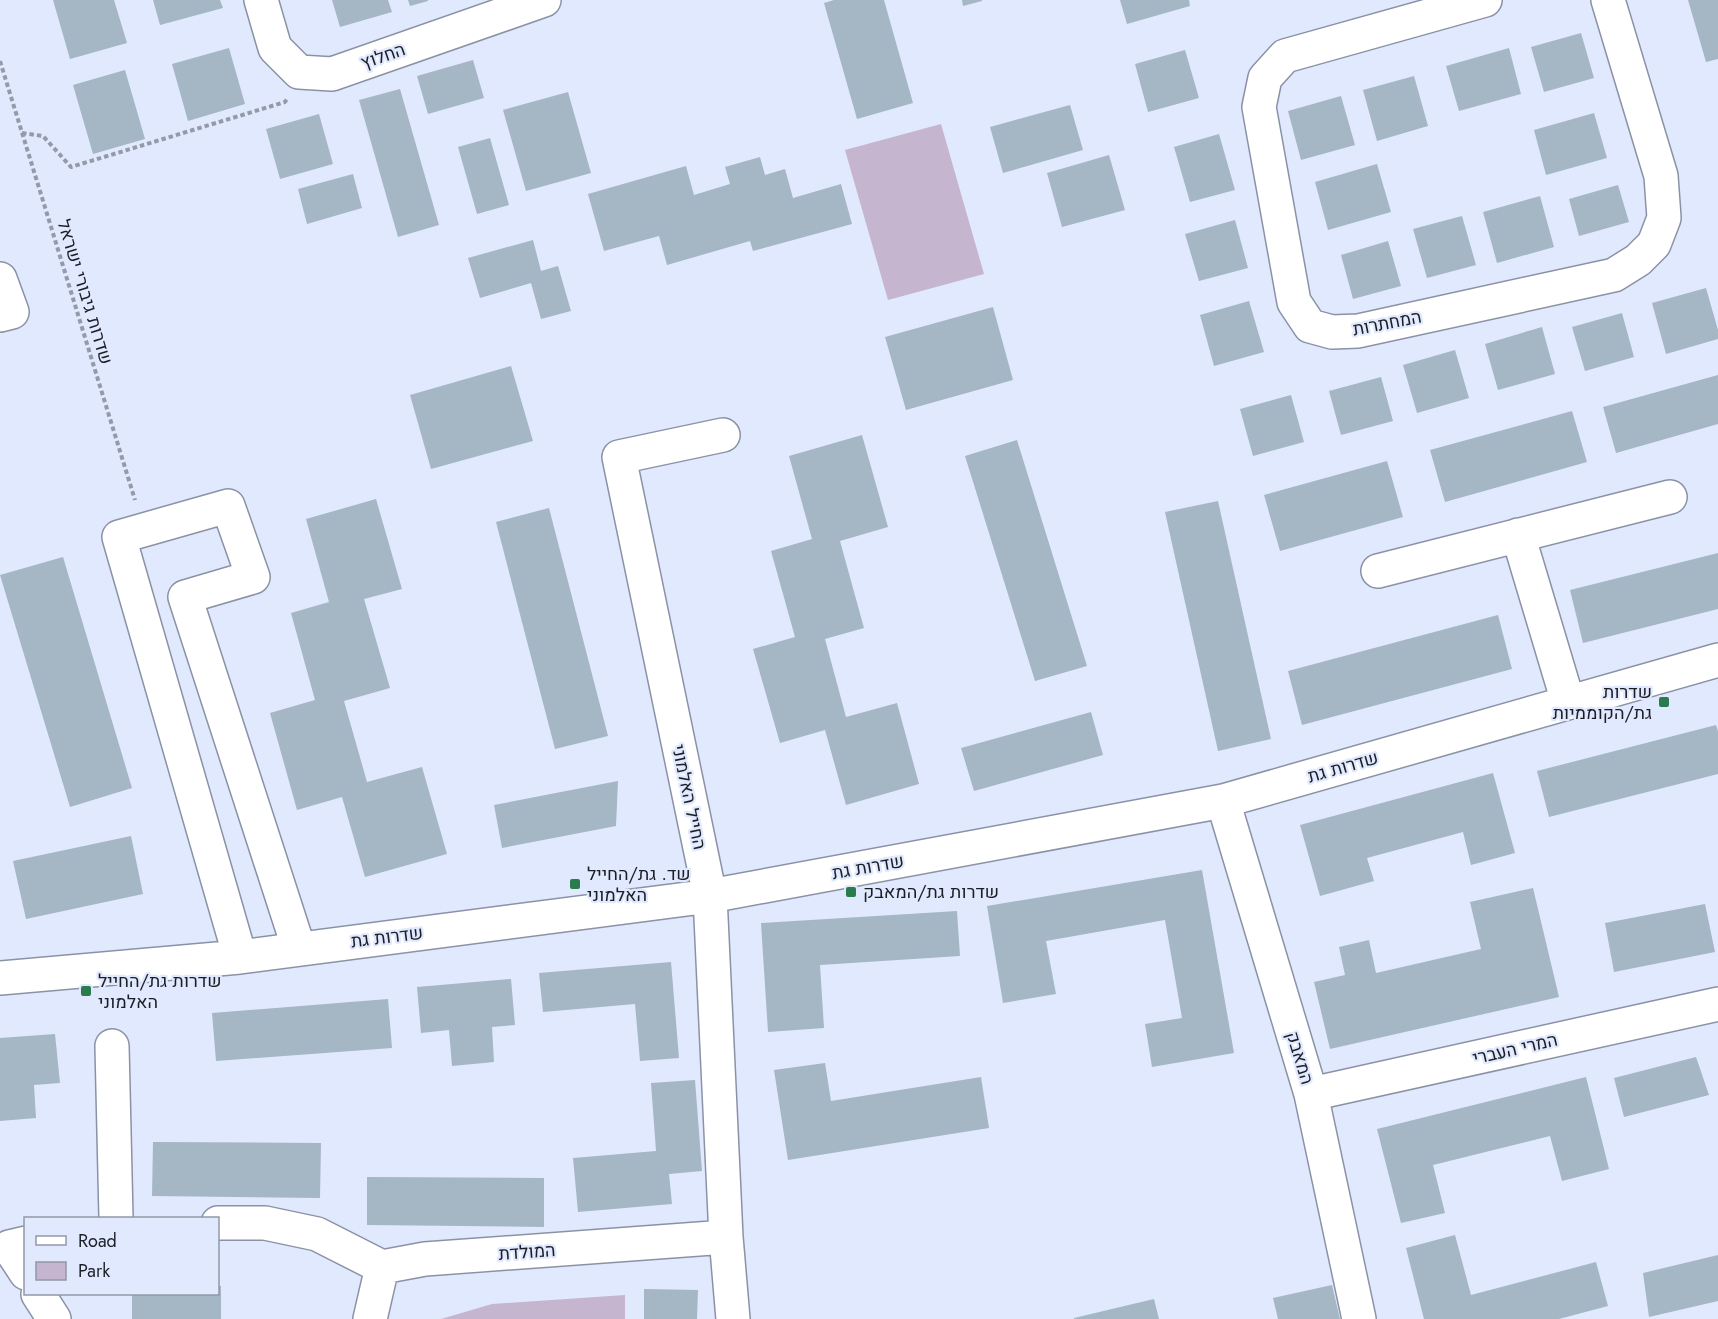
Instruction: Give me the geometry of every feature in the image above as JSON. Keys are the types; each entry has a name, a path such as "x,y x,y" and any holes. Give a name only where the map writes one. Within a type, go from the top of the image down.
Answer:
{"street":[{"path":"261,0 275,48 299,72"},
{"name":"החלוץ","path":"299,72 332,74 544,0"},
{"name":"המחתרות","path":"1485,0 1285,56 1265,78 1259,107 1294,302 1310,326 1332,332 1358,331 1614,275 1638,260 1654,244 1664,218 1661,176 1608,0"},
{"path":"0,279 12,312 0,315"},
{"name":"החייל האלמוני","path":"723,435 619,457 710,896 726,1237 733,1319"},
{"path":"1378,571 1670,496"},
{"path":"240,957 119,537 228,506 253,577 185,597 299,949"},
{"path":"1518,535 1568,702"},
{"name":"שדרות גת","path":"0,978 240,957 710,896 1224,801 1718,660"},
{"name":"המאבק","path":"1224,801 1311,1094 1359,1319"},
{"name":"המרי העברי","path":"1311,1094 1718,1004"},
{"path":"112,1046 116,1217"},
{"path":"219,1222 265,1223 317,1234 382,1267 370,1319"},
{"name":"המולדת","path":"382,1267 425,1259 726,1237"},
{"path":"24,1243 9,1247 24,1271"},
{"path":"39,1295 54,1319"}],"path":[{"name":"שדרות גיבורי ישראל","path":"0,61 144,530"},
{"path":"22,133 43,136 71,167 285,102 299,72"}],"green space":[{"path":"941,124 984,274 888,300 845,150"},
{"path":"625,1295 625,1319 441,1319 492,1304"}],"building":[{"path":"53,0 114,0 127,43 70,59"},
{"path":"153,0 220,0 223,8 160,25"},
{"path":"332,0 388,0 392,12 340,27"},
{"path":"408,0 428,0 428,1 410,6"},
{"path":"834,0 884,0 913,103 857,119 824,3"},
{"path":"962,0 982,0 982,1 963,6"},
{"path":"1120,0 1189,0 1190,6 1127,24"},
{"path":"1688,0 1718,0 1718,59 1706,62"},
{"path":"1581,33 1594,78 1544,92 1531,47"},
{"path":"229,48 245,104 188,121 172,64"},
{"path":"1509,48 1521,94 1459,111 1446,66"},
{"path":"1185,50 1199,98 1148,112 1135,64"},
{"path":"473,60 484,98 428,114 417,76"},
{"path":"125,70 145,139 93,154 73,85"},
{"path":"1414,76 1428,126 1377,141 1363,90"},
{"path":"400,89 439,225 398,237 359,100"},
{"path":"568,92 591,173 526,191 503,110"},
{"path":"1341,96 1355,145 1301,160 1288,111"},
{"path":"1070,105 1083,150 1003,173 990,127"},
{"path":"1594,113 1607,158 1546,175 1534,130"},
{"path":"319,114 333,164 280,179 266,129"},
{"path":"1219,134 1235,190 1190,202 1174,147"},
{"path":"490,138 509,205 477,214 458,147"},
{"path":"1109,155 1125,210 1062,227 1047,173"},
{"path":"760,157 765,175 785,169 793,198 841,184 852,224 753,251 750,241 667,265 659,236 604,251 588,194 686,166 694,195 730,184 725,167"},
{"path":"1377,164 1391,212 1328,230 1315,182"},
{"path":"353,174 362,208 307,224 298,189"},
{"path":"1618,185 1629,222 1579,236 1569,199"},
{"path":"1540,196 1554,247 1497,263 1483,212"},
{"path":"1462,216 1476,265 1427,278 1413,229"},
{"path":"1235,220 1248,268 1199,281 1185,234"},
{"path":"533,240 541,271 558,266 571,311 541,319 531,283 480,298 468,258"},
{"path":"1388,241 1401,286 1353,299 1341,255"},
{"path":"1706,288 1718,330 1718,339 1666,354 1652,303"},
{"path":"1249,301 1264,352 1214,366 1200,315"},
{"path":"993,307 1013,380 906,410 885,337"},
{"path":"1622,313 1634,357 1585,371 1572,327"},
{"path":"1542,327 1555,374 1498,390 1485,344"},
{"path":"1455,350 1469,398 1417,413 1403,365"},
{"path":"511,366 533,441 431,469 410,395"},
{"path":"1718,375 1718,424 1616,453 1603,407"},
{"path":"1381,377 1393,421 1341,435 1329,391"},
{"path":"1291,395 1304,442 1253,456 1240,409"},
{"path":"1572,411 1587,462 1445,502 1430,450"},
{"path":"862,435 888,527 840,541 864,628 825,639 846,717 897,703 919,784 846,805 825,730 780,743 753,649 795,637 771,551 812,539 789,456"},
{"path":"1017,440 1087,666 1035,681 965,456"},
{"path":"1387,461 1403,517 1280,551 1264,495"},
{"path":"376,499 402,589 364,599 390,688 344,701 367,782 422,767 447,854 365,877 342,797 297,810 270,713 315,700 291,613 329,602 306,519"},
{"path":"1218,501 1271,739 1218,751 1165,512"},
{"path":"549,508 608,736 555,749 496,522"},
{"path":"1718,553 1718,609 1583,643 1570,590"},
{"path":"63,557 132,788 70,807 0,575"},
{"path":"1498,615 1512,669 1302,725 1288,671"},
{"path":"1091,712 1103,755 974,791 961,748"},
{"path":"1716,725 1718,774 1549,817 1537,771"},
{"path":"1493,773 1515,853 1471,865 1463,832 1367,858 1374,881 1320,896 1300,825"},
{"path":"618,781 616,826 502,848 494,805"},
{"path":"131,836 143,894 26,919 13,861"},
{"path":"1202,870 1234,1053 1152,1067 1145,1024 1182,1018 1165,920 1046,941 1056,994 1003,1003 987,906"},
{"path":"1533,888 1559,997 1330,1049 1314,982 1345,975 1339,947 1369,940 1376,973 1481,949 1470,902"},
{"path":"1705,904 1715,952 1614,972 1605,923"},
{"path":"957,911 960,956 820,965 824,1028 768,1032 761,923"},
{"path":"671,962 679,1058 640,1061 635,1004 543,1012 539,973"},
{"path":"511,979 515,1025 492,1027 494,1062 452,1066 449,1030 421,1033 417,987"},
{"path":"388,999 392,1048 216,1061 212,1013"},
{"path":"55,1034 60,1083 34,1085 36,1118 0,1121 0,1038"},
{"path":"1696,1057 1709,1095 1624,1117 1614,1078"},
{"path":"825,1063 831,1101 981,1077 989,1128 788,1160 774,1070"},
{"path":"1586,1077 1609,1169 1562,1181 1550,1136 1433,1165 1445,1213 1401,1223 1377,1129"},
{"path":"695,1080 702,1171 669,1174 672,1204 578,1212 573,1158 656,1151 651,1083"},
{"path":"153,1142 321,1143 320,1198 152,1196"},
{"path":"367,1177 544,1178 544,1227 367,1225"},
{"path":"1455,1235 1471,1295 1596,1262 1608,1306 1559,1319 1424,1319 1406,1248"},
{"path":"1718,1255 1718,1301 1649,1317 1643,1273"},
{"path":"1332,1285 1340,1319 1278,1319 1273,1298"},
{"path":"219,1286 221,1286 221,1319 132,1319 132,1295 219,1295"},
{"path":"644,1289 698,1290 697,1319 644,1319"},
{"path":"1154,1299 1159,1319 1074,1319 1074,1318"}],"place":[{"name":"שדרות גת/הקוממיות","path":"1664,702"},
{"name":"שד. גת/החייל האלמוני","path":"575,884"},
{"name":"שדרות גת/המאבק","path":"851,892"},
{"name":"שדרות גת/החייל האלמוני","path":"86,991"}]}
